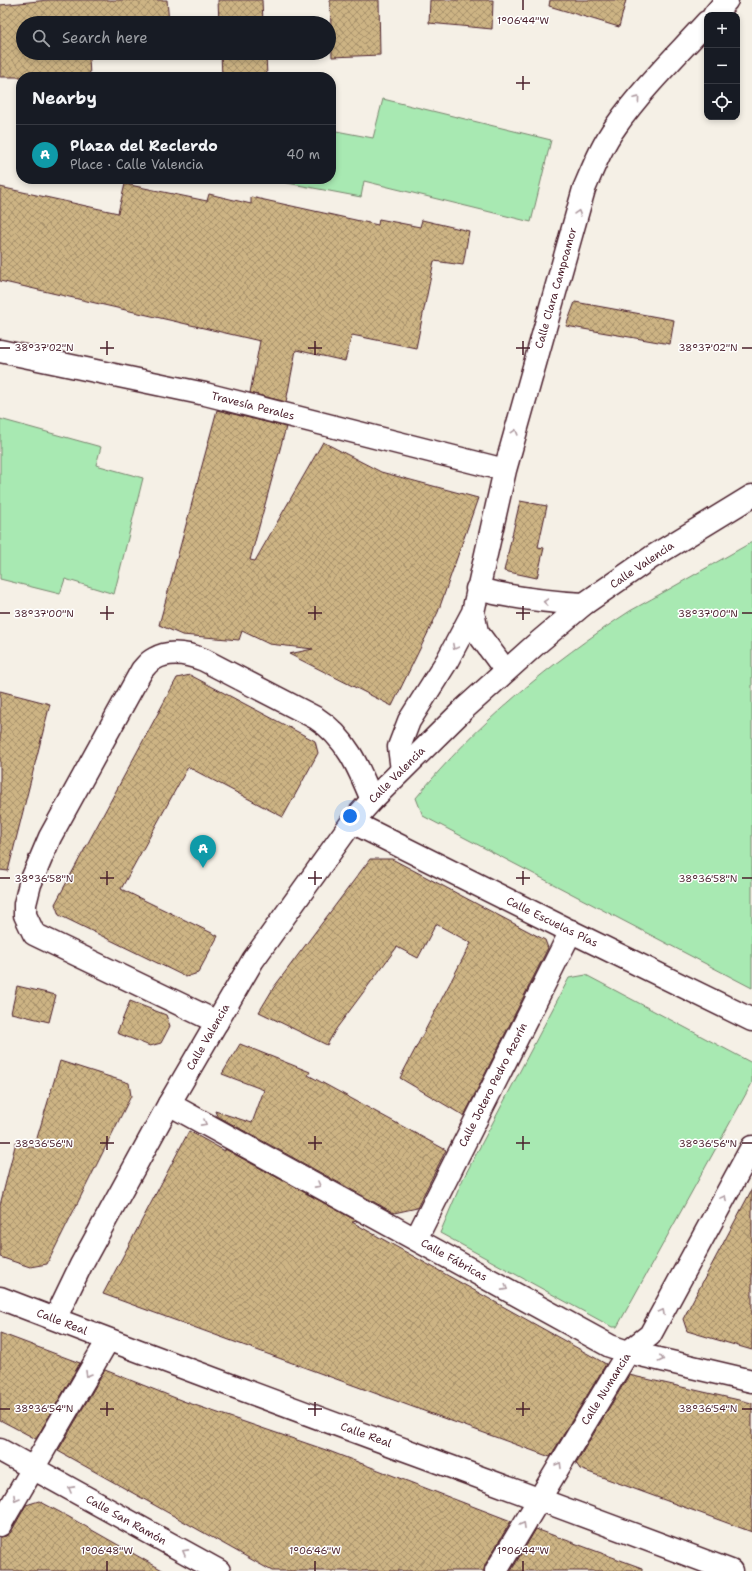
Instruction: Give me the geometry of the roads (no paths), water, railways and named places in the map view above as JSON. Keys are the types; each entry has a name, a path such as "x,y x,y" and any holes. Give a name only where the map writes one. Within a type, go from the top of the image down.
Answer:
{"street":[{"path":"717,12 727,0"},
{"name":"Calle Clara Campoamor","path":"506,671 477,632 473,612 505,470 584,189 595,164 615,127 637,99 704,25"},
{"name":"Travesía Perales","path":"0,351 205,394 505,470"},
{"name":"Calle Valencia","path":"54,1319 81,1265 170,1104 253,960 352,822 372,800 464,709 584,604 652,557 752,496"},
{"path":"477,589 542,602 584,604"},
{"path":"402,770 399,747 409,721 447,661 473,612"},
{"path":"217,1022 34,934 25,915 25,904 30,884 50,837 142,670 153,659 165,654 192,655 316,718 328,726 350,752 361,773 372,800"},
{"name":"Calle Escuelas Pías","path":"352,822 752,1020"},
{"name":"Calle Jotero Pedro Azorín","path":"416,1239 570,931"},
{"name":"Calle Fábricas","path":"170,1104 610,1346 628,1352 752,1381"},
{"name":"Calle Numancia","path":"496,1571 628,1352 650,1335 752,1147"},
{"name":"Calle Real","path":"0,1298 108,1340 539,1498 731,1571"},
{"path":"0,1525 108,1340"},
{"name":"Calle San Ramón","path":"0,1450 219,1571"}],"place":[{"name":"Plaza del Reclerdo","path":"203,868"}]}
